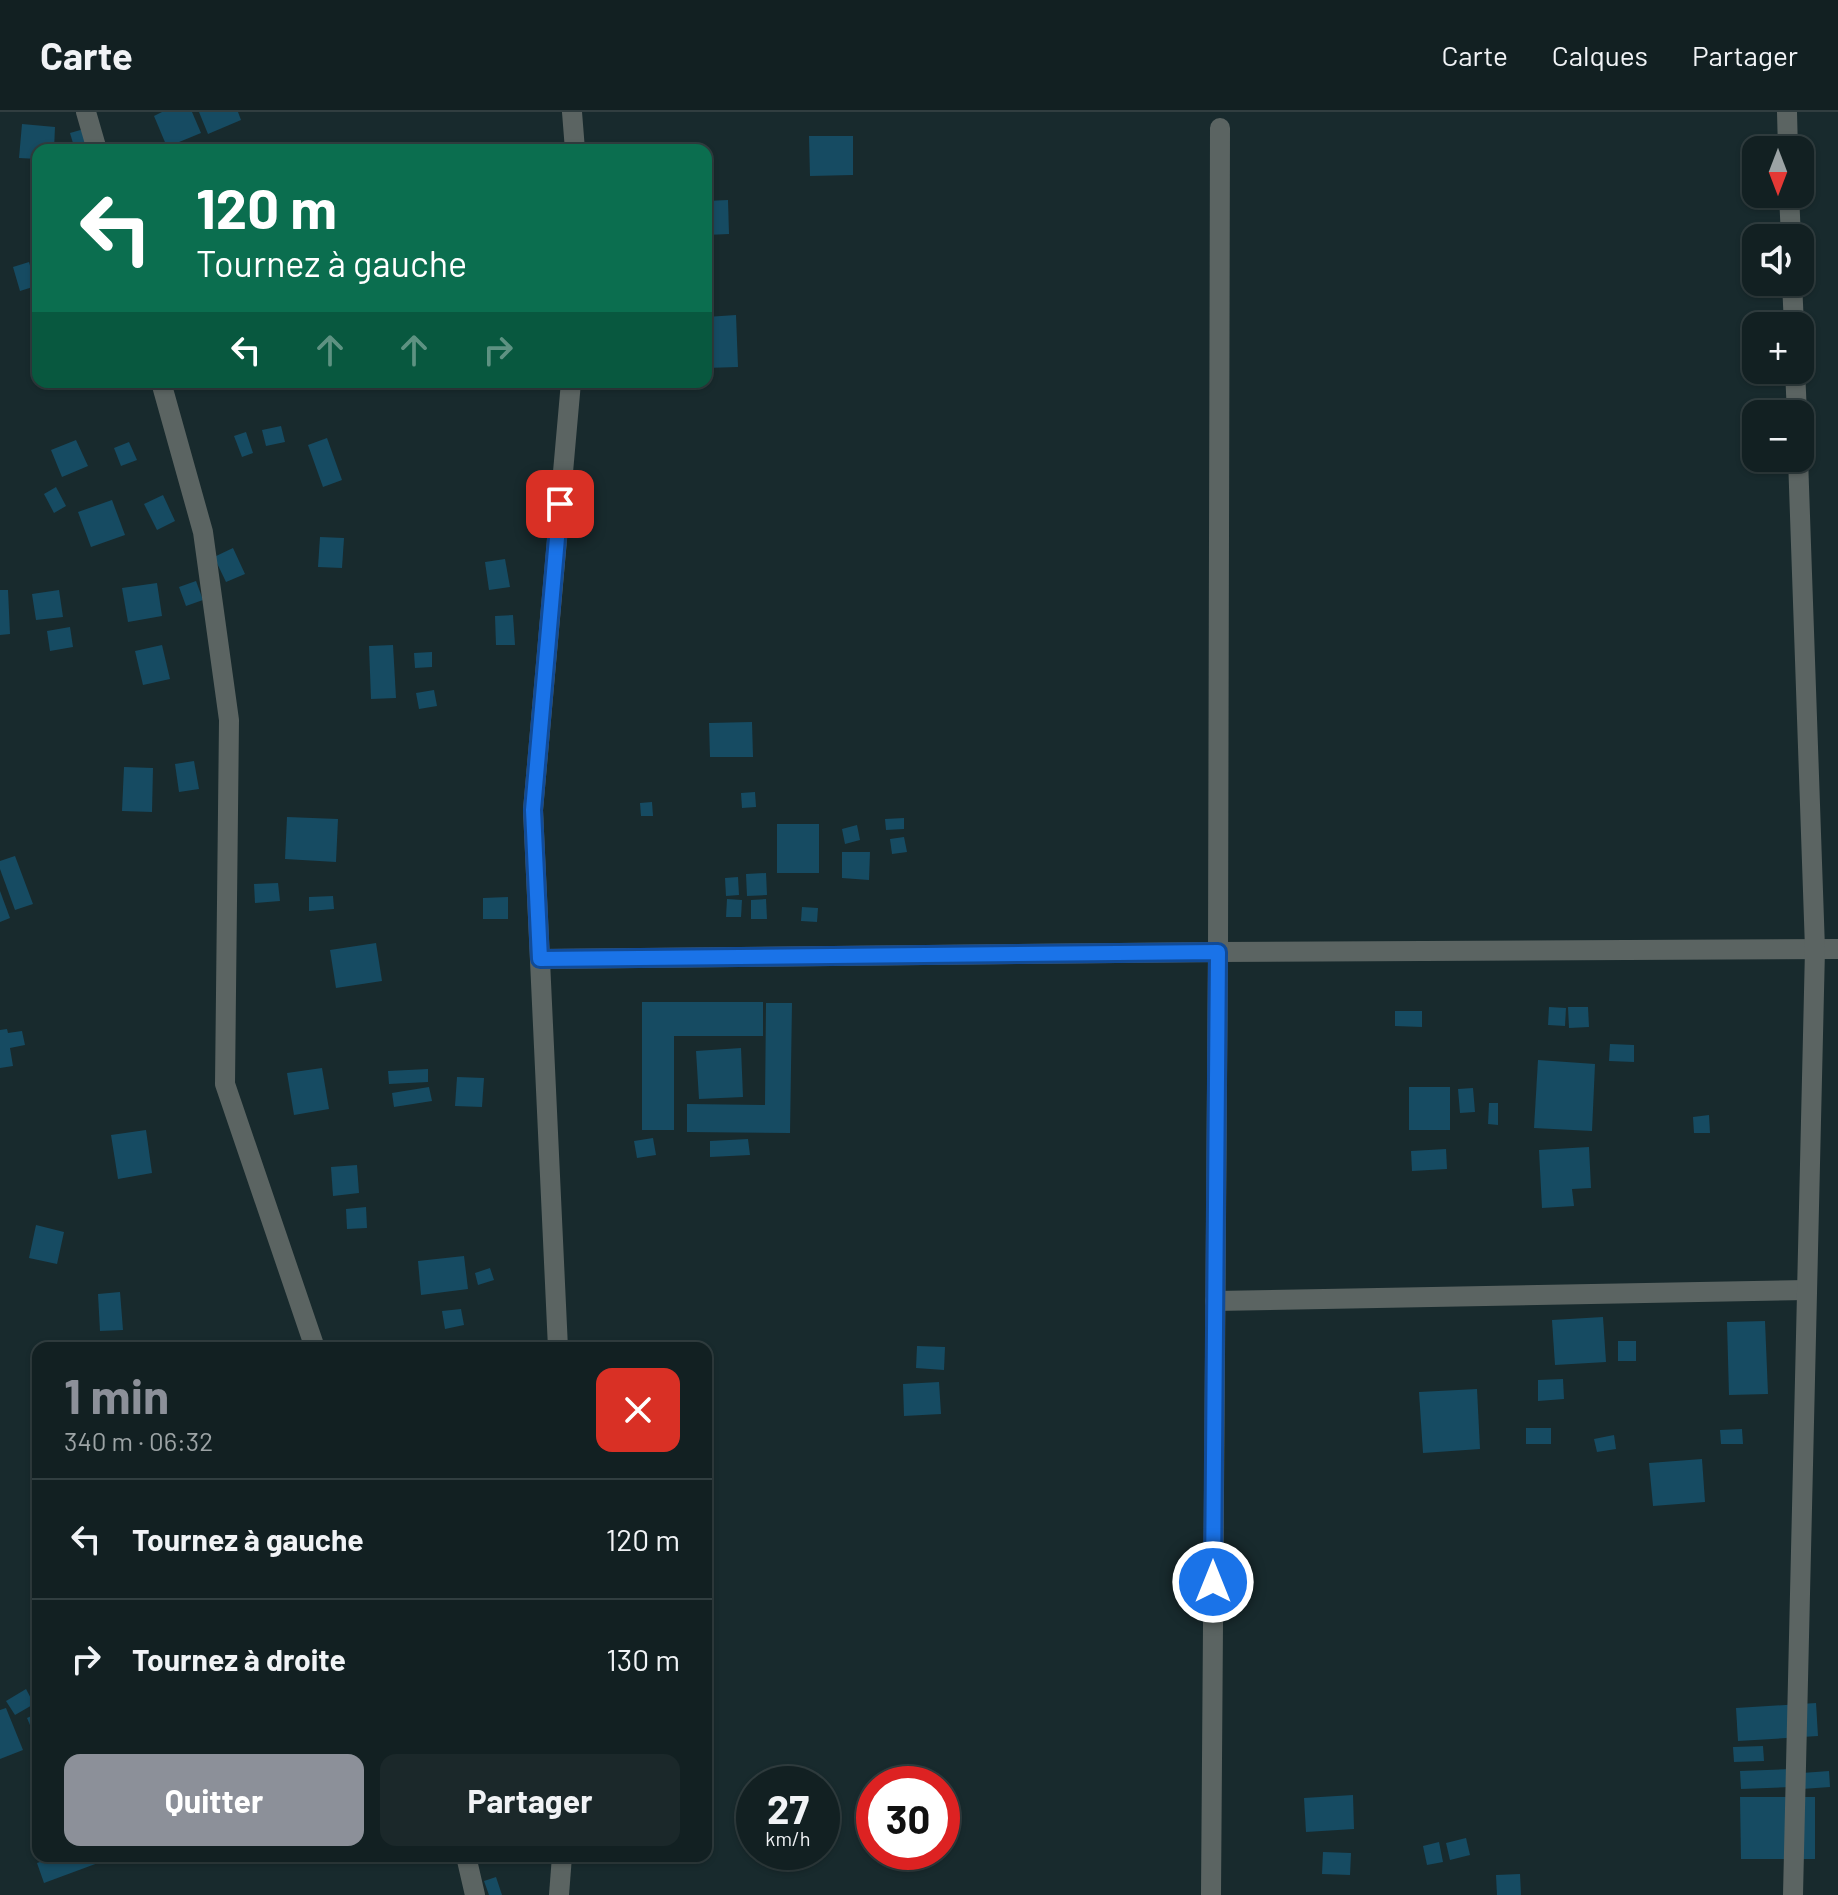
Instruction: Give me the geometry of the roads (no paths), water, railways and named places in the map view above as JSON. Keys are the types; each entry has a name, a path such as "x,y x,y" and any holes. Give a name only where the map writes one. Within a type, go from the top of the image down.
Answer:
{"street":[{"path":"86,112 95,144"},
{"path":"572,112 575,144"},
{"path":"1787,112 1788,136"},
{"path":"1211,1895 1220,128"},
{"path":"163,388 203,532 229,720 225,1084 313,1342"},
{"path":"558,1342 533,810 570,388"},
{"path":"1793,1895 1815,949 1798,472"},
{"path":"540,959 1838,949"},
{"path":"1215,1301 1807,1290"},
{"path":"467,1862 475,1895"},
{"path":"559,1895 562,1862"}]}
